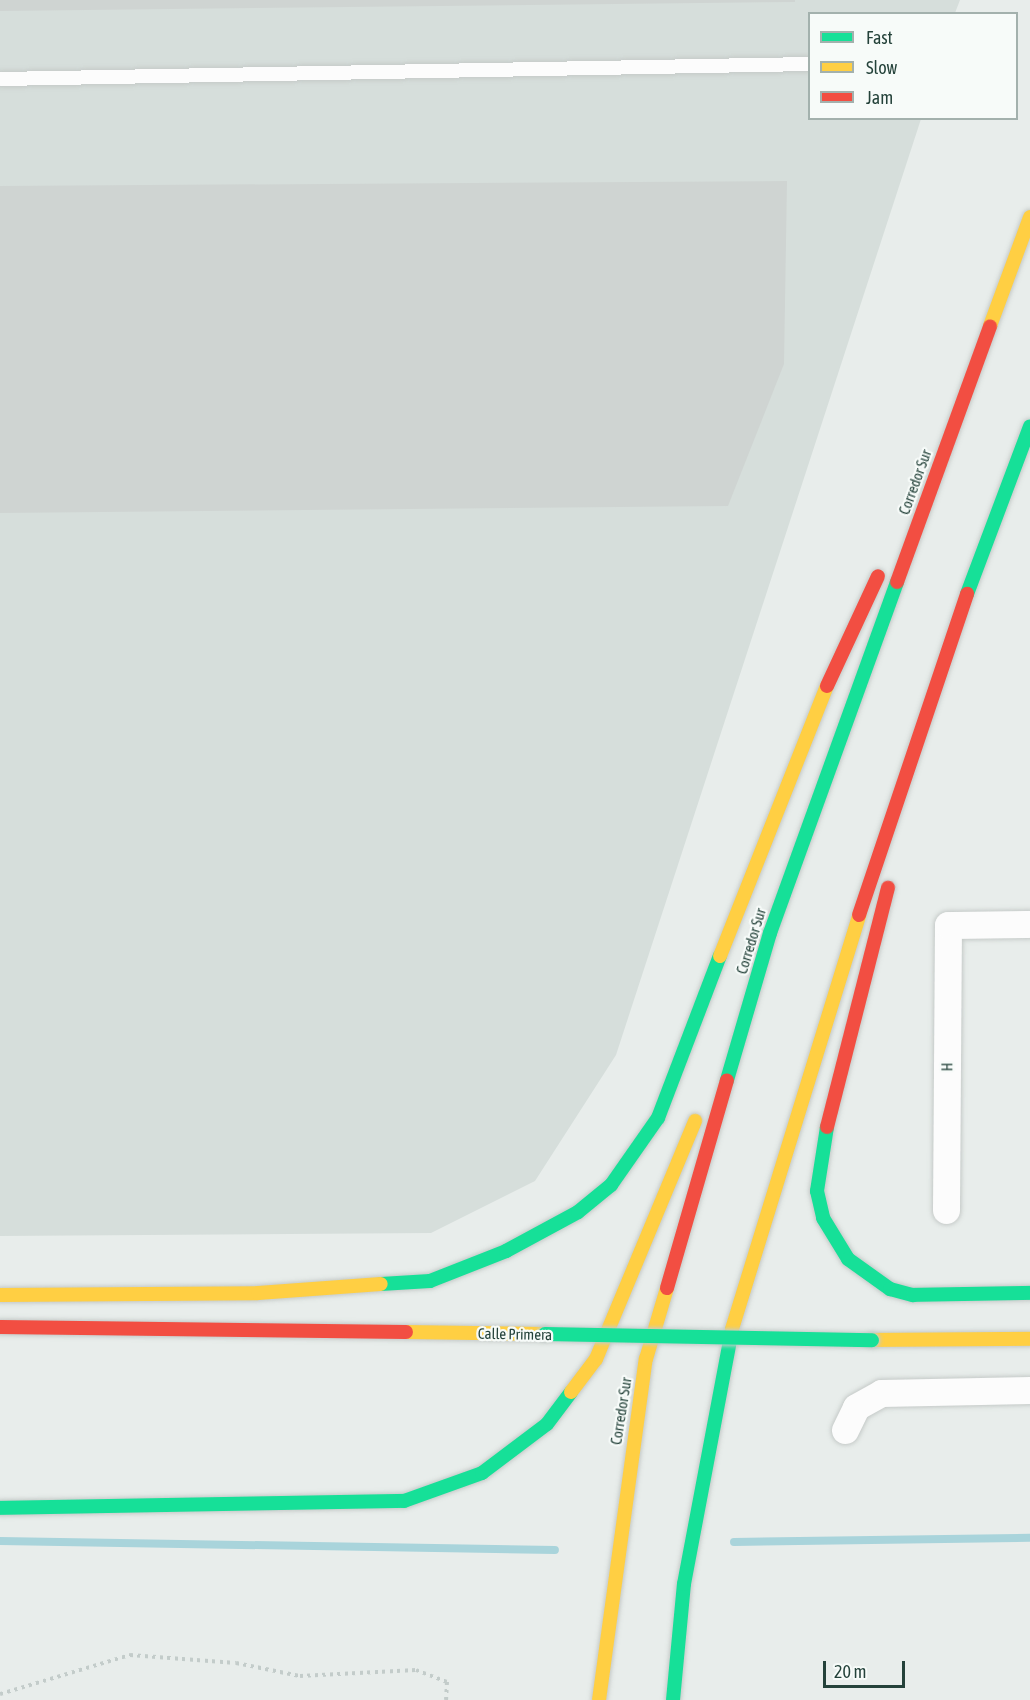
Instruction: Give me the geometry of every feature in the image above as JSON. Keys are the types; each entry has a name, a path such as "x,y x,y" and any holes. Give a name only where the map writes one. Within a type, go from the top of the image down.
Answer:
{"main road":[{"name":"Corredor Sur","path":"599,1700 646,1359 770,933 1030,217"},
{"path":"893,543 976,362"},
{"path":"674,1700 684,1584 721,1367 826,1018 941,662 1030,426"},
{"path":"0,1295 258,1293 430,1281 506,1251 578,1212 611,1185 658,1118 810,723 884,564"},
{"path":"941,662 894,865 825,1137 817,1191 823,1218 848,1260 890,1289 913,1295 1030,1293"},
{"path":"0,1508 404,1501 482,1473 547,1424 596,1359 703,1102 770,933"},
{"name":"Calle Primera","path":"0,1327 872,1340 1030,1339"}],"street":[{"name":"H","path":"946,1210 948,925 1030,924"},
{"path":"845,1430 856,1407 881,1393 1030,1390"}],"lane":[{"path":"0,79 808,64"}],"path":[{"path":"0,1694 130,1655 236,1663 300,1676 416,1670 447,1682 447,1700"}],"shaded area":[{"path":"0,0 960,0 955,12 808,12 808,120 921,120 616,1055 535,1181 431,1233 0,1236"}],"building":[{"path":"0,0 795,0 795,2 0,11"},
{"path":"787,181 784,364 728,506 0,513 0,186"}],"waterway":[{"path":"734,1542 1030,1538"},
{"path":"0,1541 555,1550"}],"traffic: fast":[{"path":"967,594 1030,426"},
{"path":"727,1080 770,933 897,582"},
{"path":"381,1284 430,1281 506,1251 578,1212 611,1185 658,1118 720,956"},
{"path":"827,1127 817,1191 823,1218 848,1259 890,1289 913,1295 1030,1293"},
{"path":"673,1700 684,1584 732,1329"},
{"path":"545,1334 872,1340"},
{"path":"0,1508 404,1501 482,1473 547,1424 571,1392"}],"traffic: slow":[{"path":"990,326 1030,217"},
{"path":"720,956 827,686"},
{"path":"732,1329 859,915"},
{"path":"571,1392 596,1359 695,1121"},
{"path":"0,1295 258,1293 381,1284"},
{"path":"599,1700 646,1359 667,1288"},
{"path":"406,1332 545,1334"},
{"path":"872,1340 1030,1339"}],"traffic: jam":[{"path":"897,582 990,326"},
{"path":"827,686 878,576"},
{"path":"859,915 967,594"},
{"path":"827,1127 888,888"},
{"path":"667,1288 727,1080"},
{"path":"0,1327 406,1332"}]}
